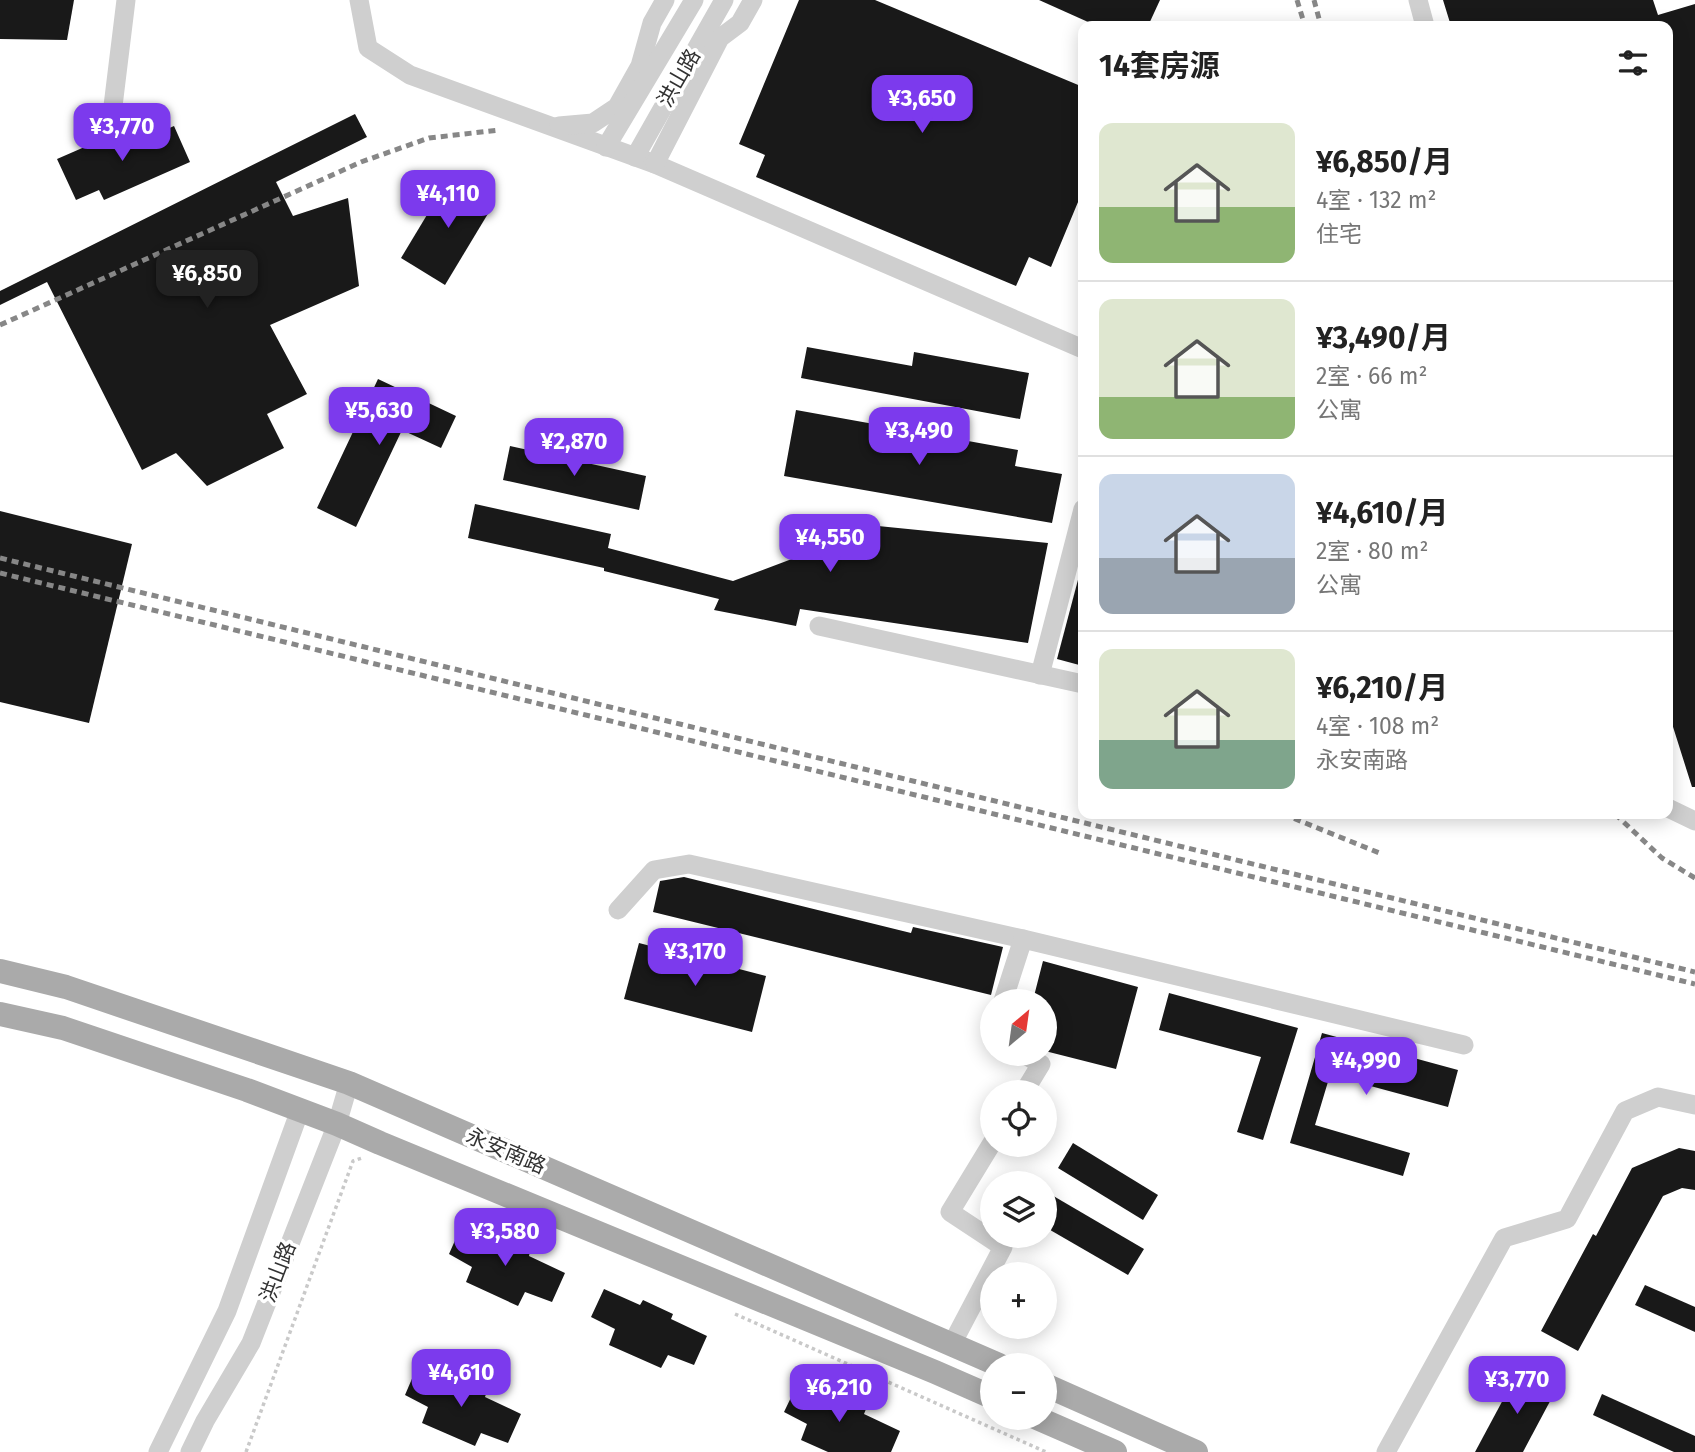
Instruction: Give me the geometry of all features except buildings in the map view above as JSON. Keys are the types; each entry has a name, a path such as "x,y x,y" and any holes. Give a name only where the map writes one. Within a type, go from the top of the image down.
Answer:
{"main road":[{"name":"永安南路","path":"0,971 66,987 349,1083 980,1357"},
{"name":"永安南路","path":"0,1014 63,1028 247,1090 337,1124 980,1392"},
{"path":"1057,1390 1196,1452"},
{"path":"1057,1427 1115,1452"}],"street":[{"path":"113,106 126,0"},
{"path":"359,0 368,48 410,75 655,164 1078,347"},
{"path":"549,127 593,123 617,107 640,66 652,23 665,0"},
{"name":"洪山路","path":"606,147 694,0"},
{"name":"洪山路","path":"635,156 724,0"},
{"path":"655,164 720,38 740,23 754,0"},
{"path":"1418,0 1424,21"},
{"path":"1040,675 1078,528"},
{"path":"819,626 1078,683"},
{"path":"1673,810 1695,821"},
{"path":"618,910 654,870 690,864 1023,939 1464,1045"},
{"path":"1007,989 1023,939"},
{"name":"洪山路","path":"190,1452 205,1420 251,1343 337,1124 349,1083"},
{"path":"1386,1452 1504,1238 1567,1219 1626,1111 1658,1097 1695,1105"},
{"name":"洪山路","path":"158,1452 227,1311 300,1110"},
{"path":"952,1344 1003,1247 950,1212 983,1157"}],"path":[{"path":"246,1452 353,1161 364,1157"}],"railway":[{"path":"1297,0 1303,21"},
{"path":"1314,0 1320,21"},
{"path":"0,325 361,162 429,138 499,130"},
{"path":"0,558 1695,972"},
{"path":"0,573 1695,984"},
{"path":"1295,819 1382,854"},
{"path":"1620,819 1662,858 1695,878"}]}
